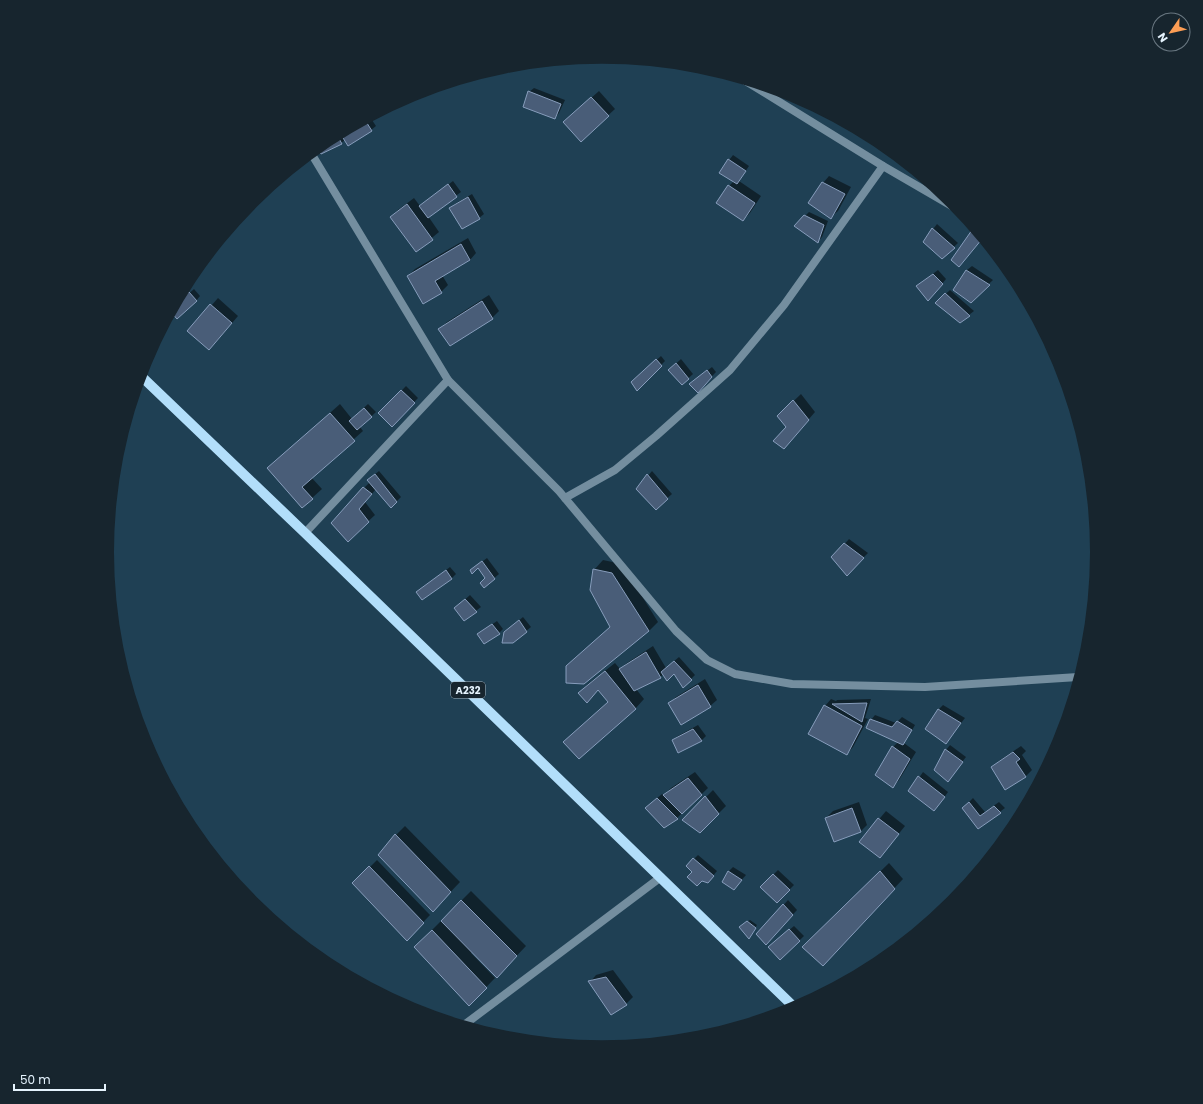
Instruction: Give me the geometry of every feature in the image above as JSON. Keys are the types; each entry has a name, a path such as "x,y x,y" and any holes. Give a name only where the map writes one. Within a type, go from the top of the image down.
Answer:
{"main road":[{"name":"A232","path":"145,380 306,533 789,1002"}],"street":[{"path":"763,92 936,197"},
{"path":"313,158 448,380 565,498 676,631 707,660 735,674 792,684 925,687 1073,677"},
{"path":"565,498 615,470 656,436 730,370 784,305 883,166"},
{"path":"306,533 448,380"},
{"path":"469,1021 661,877"}],"building":[{"path":"528,91 561,104 555,119 523,107"},
{"path":"591,97 609,116 581,142 563,122"},
{"path":"367,124 372,131 348,146 343,138"},
{"path":"340,140 342,144 320,153"},
{"path":"728,159 746,171 737,184 719,173"},
{"path":"822,182 845,194 831,219 808,203"},
{"path":"448,184 457,197 428,218 419,206"},
{"path":"728,185 755,203 743,221 716,203"},
{"path":"468,197 480,219 462,229 449,208"},
{"path":"407,204 433,240 416,252 390,217"},
{"path":"804,215 824,225 818,243 794,226"},
{"path":"932,228 955,248 942,259 923,242"},
{"path":"970,233 979,243 959,267 951,260"},
{"path":"461,244 470,260 435,281 442,293 423,304 407,276"},
{"path":"966,270 990,285 971,303 953,290"},
{"path":"933,274 943,284 928,301 916,286"},
{"path":"189,292 197,301 177,319 175,316"},
{"path":"945,293 970,316 960,323 935,303"},
{"path":"482,301 493,319 450,346 438,329"},
{"path":"210,304 232,323 209,350 187,331"},
{"path":"656,359 662,366 637,391 631,382"},
{"path":"676,363 689,379 682,385 668,370"},
{"path":"707,370 712,377 698,393 689,384"},
{"path":"401,390 415,403 392,427 378,413"},
{"path":"793,400 809,420 784,449 773,441 786,427 777,416"},
{"path":"364,408 372,417 357,430 349,421"},
{"path":"330,413 355,441 302,487 313,499 302,508 267,468"},
{"path":"375,474 397,502 391,508 367,480"},
{"path":"647,474 668,499 656,510 636,489"},
{"path":"363,487 372,494 359,509 369,522 348,542 331,523"},
{"path":"844,543 864,558 847,576 831,557"},
{"path":"482,561 495,579 484,588 480,583 485,578 478,568 472,574 470,570"},
{"path":"593,569 612,573 649,631 584,684 566,683 566,666 610,627 590,590"},
{"path":"446,570 452,579 422,600 416,592"},
{"path":"465,599 477,612 464,621 454,608"},
{"path":"519,620 527,632 513,643 502,643 504,632"},
{"path":"492,624 500,634 484,644 477,634"},
{"path":"646,652 661,678 634,691 619,669"},
{"path":"674,661 692,680 683,688 674,674 667,681 661,672"},
{"path":"605,671 636,709 579,759 563,742 608,702 598,690 587,703 578,693"},
{"path":"698,685 711,707 681,725 668,703"},
{"path":"867,703 862,722 832,704"},
{"path":"824,705 862,726 847,755 808,734"},
{"path":"938,709 961,723 946,744 925,729"},
{"path":"870,719 892,727 897,721 912,730 903,745 866,728"},
{"path":"693,729 702,741 678,753 672,740"},
{"path":"892,746 910,759 893,788 875,775"},
{"path":"945,749 963,762 948,782 934,770"},
{"path":"1013,752 1020,759 1016,762 1026,777 1005,790 991,767"},
{"path":"918,776 945,797 934,811 908,791"},
{"path":"688,778 702,795 682,814 663,795"},
{"path":"705,796 719,814 700,833 682,820"},
{"path":"657,798 678,819 664,828 645,808"},
{"path":"969,802 980,816 994,806 1001,813 978,829 962,808"},
{"path":"852,808 861,832 834,842 825,818"},
{"path":"878,818 899,834 880,858 859,842"},
{"path":"395,834 451,892 433,912 378,855"},
{"path":"693,858 714,876 708,883 702,881 697,886 687,877 692,872 686,866"},
{"path":"369,866 424,923 407,941 352,883"},
{"path":"728,871 742,880 734,890 722,882"},
{"path":"880,871 895,889 823,966 802,947"},
{"path":"773,874 790,890 777,903 760,887"},
{"path":"461,900 517,956 497,978 441,921"},
{"path":"783,904 793,915 766,945 756,934"},
{"path":"747,921 756,928 749,939 739,927"},
{"path":"789,929 800,941 780,960 768,947"},
{"path":"432,930 487,988 469,1006 414,947"},
{"path":"606,977 627,1005 611,1015 588,981"}]}
